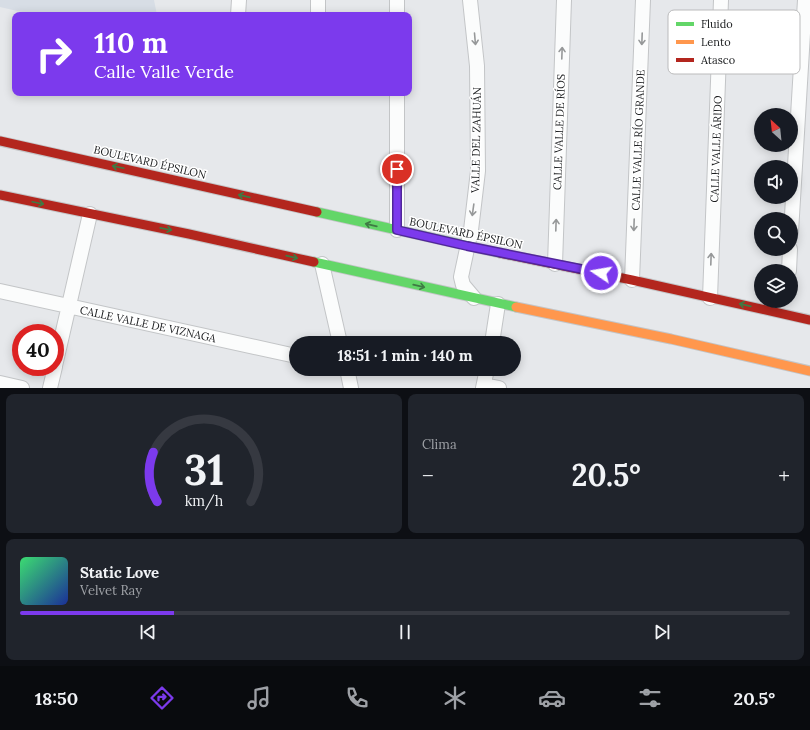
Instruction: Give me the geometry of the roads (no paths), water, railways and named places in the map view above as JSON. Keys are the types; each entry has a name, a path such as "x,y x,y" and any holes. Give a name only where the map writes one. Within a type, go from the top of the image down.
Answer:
{"street":[{"path":"238,0 238,12"},
{"path":"318,0 318,12"},
{"path":"397,0 397,12"},
{"name":"VALLE DEL ZAHUÁN","path":"470,0 477,66 478,143 475,196 471,230 461,278 463,285 474,298"},
{"name":"CALLE VALLE DE RÍOS","path":"555,264 564,0"},
{"name":"CALLE VALLE RÍO GRANDE","path":"632,280 643,0"},
{"name":"CALLE VALLE ÁRIDO","path":"722,0 722,10"},
{"path":"792,212 805,0"},
{"name":"CALLE VALLE ÁRIDO","path":"710,298 719,74"},
{"path":"397,96 397,230"},
{"name":"BOULEVARD ÉPSILON","path":"0,141 467,246 632,280 710,298 754,304"},
{"path":"0,195 190,234 498,304 671,339 810,371"},
{"path":"64,328 90,214"},
{"path":"322,264 338,336"},
{"name":"CALLE VALLE DE VIZNAGA","path":"0,291 289,354"},
{"path":"493,336 498,304"},
{"name":"BOULEVARD ÉPSILON","path":"786,308 810,320"},
{"path":"50,388 53,376"},
{"path":"349,376 352,388"},
{"path":"486,376 484,386 499,388"},
{"path":"0,383 22,388"}]}
